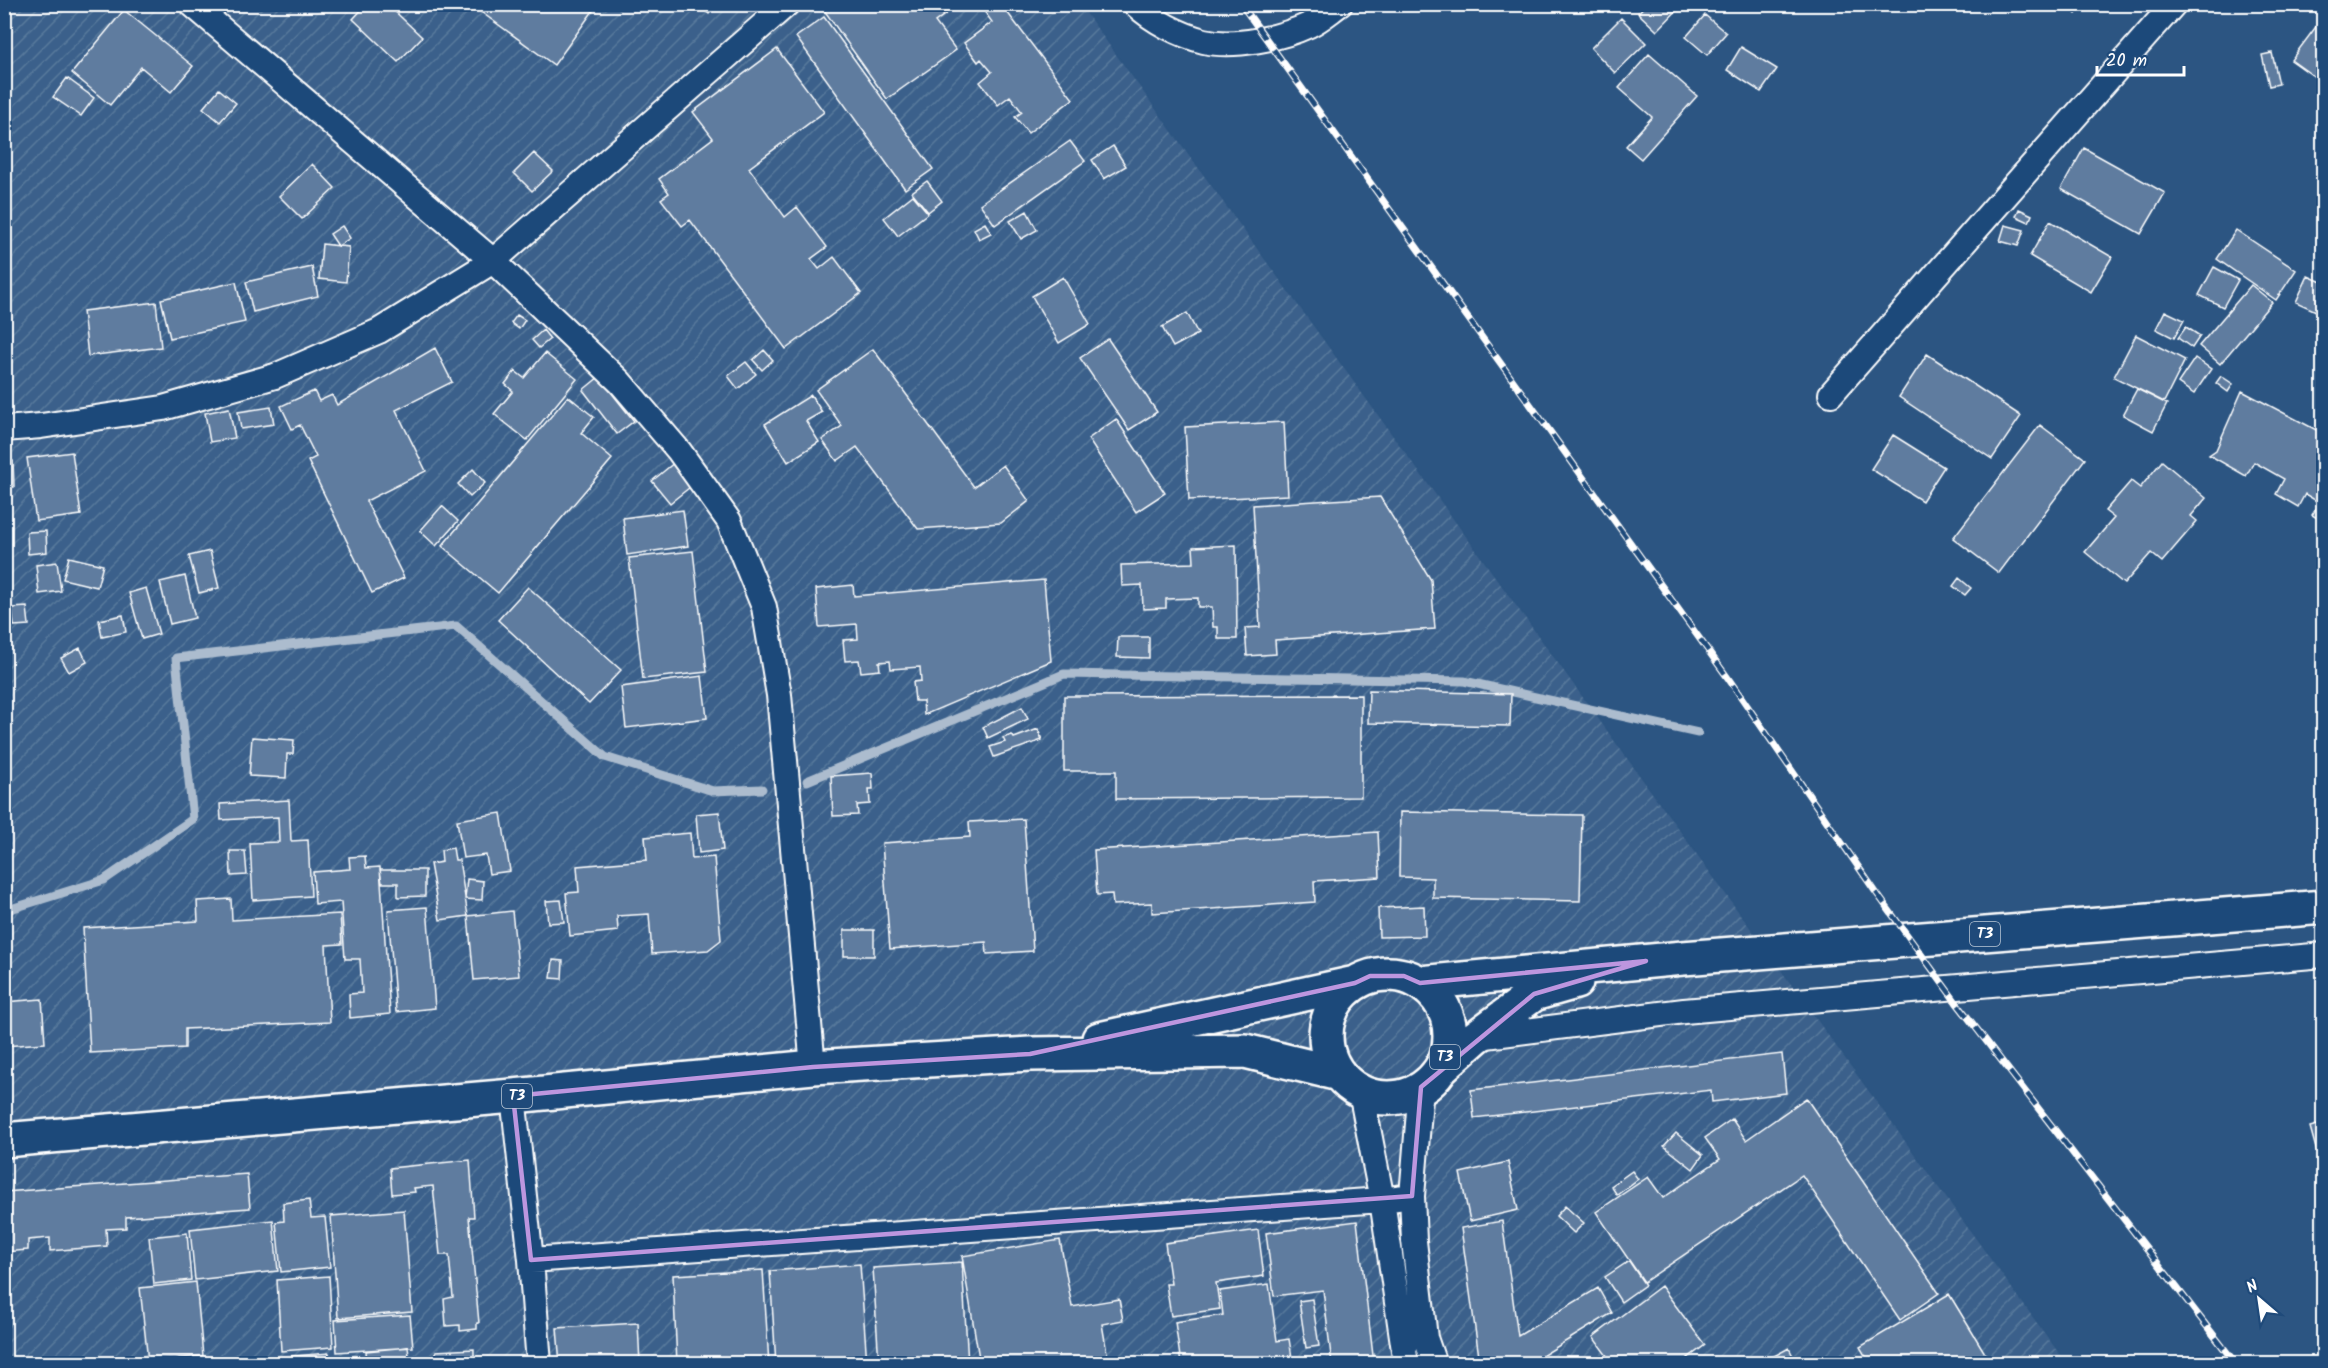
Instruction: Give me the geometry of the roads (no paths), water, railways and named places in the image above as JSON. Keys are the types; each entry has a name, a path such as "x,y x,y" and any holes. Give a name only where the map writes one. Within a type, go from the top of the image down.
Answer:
{"highway":[{"name":"T3","path":"1420,983 1646,961 2324,907"},
{"name":"T3","path":"4,1140 513,1096 813,1067 1029,1054 1245,1051 1350,1083 1382,1098 1402,1097 1431,1078 1476,1037 1534,994 1646,961"},
{"name":"T3","path":"1029,1054 1355,983 1370,976 1387,974 1404,976 1420,983 1434,995 1445,1012 1450,1031 1449,1048 1431,1078"},
{"path":"1350,1083 1329,1055 1326,1033 1330,1014 1340,996 1355,983"}],"street":[{"path":"192,4 493,261 620,382 679,451 729,521 764,607 779,695 813,1067"},
{"path":"4,429 41,426 163,408 275,376 379,331 493,261 786,4"},
{"path":"1135,4 1149,16 1205,42 1240,43 1267,39 1310,25 1340,4"},
{"path":"1831,394 2174,4"},
{"path":"1476,1037 1684,1011 2324,955"},
{"path":"1431,1078 1412,1196 1413,1241 1425,1338 1434,1364"},
{"path":"1350,1083 1382,1200 1406,1364"},
{"path":"513,1096 531,1260 539,1364"},
{"path":"531,1260 1382,1200 1412,1196"}],"waterway":[{"path":"4,911 104,880 193,819 176,658 456,626 605,757 713,791 762,789"},
{"path":"807,781 1064,674 1464,681 1698,733"}],"railway":[{"path":"1241,4 1728,678 1875,891 1956,1002 2236,1364"}]}
